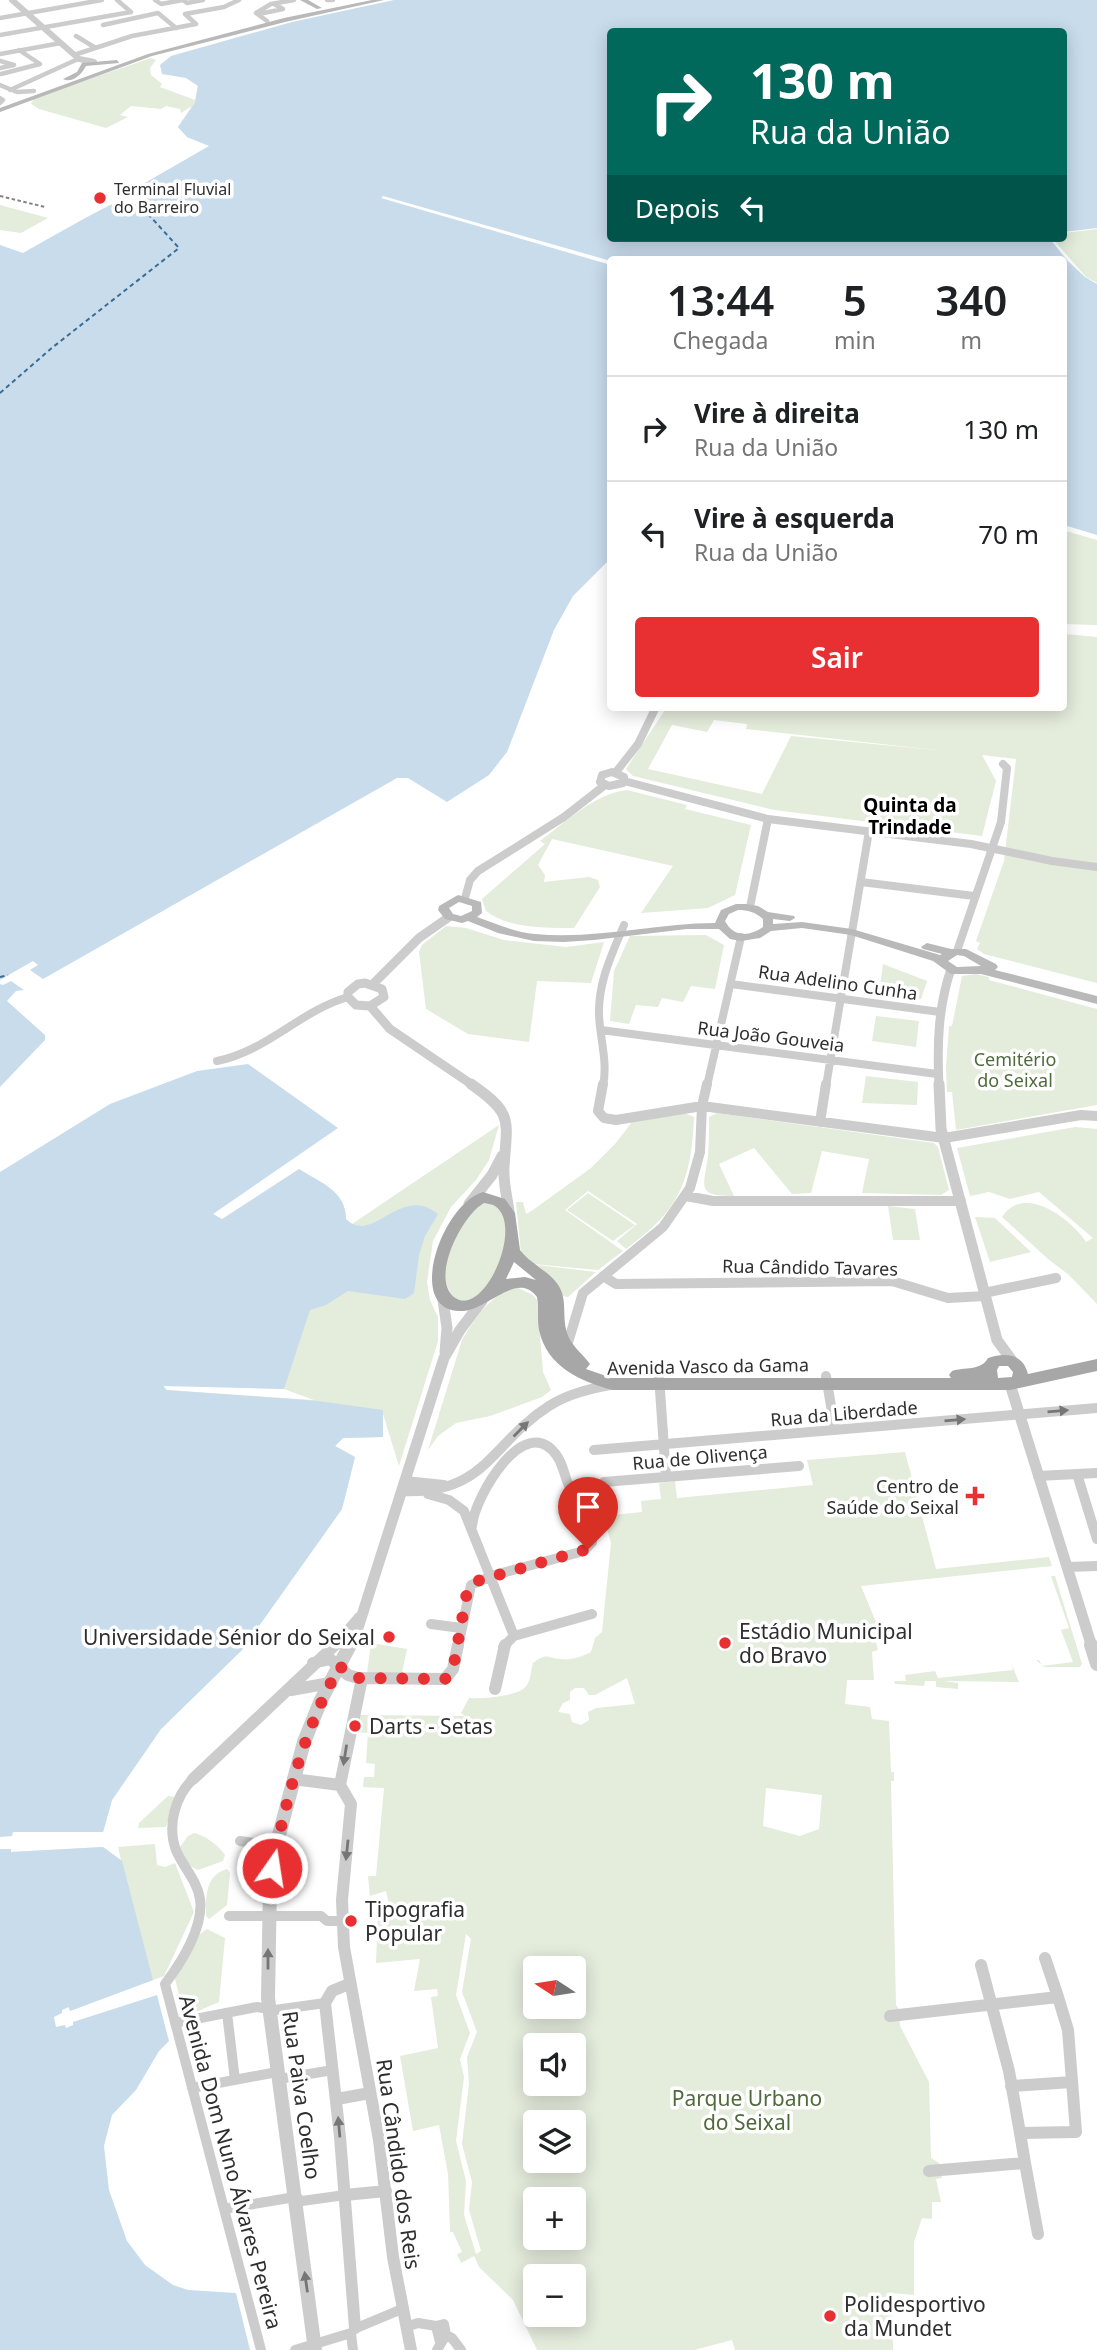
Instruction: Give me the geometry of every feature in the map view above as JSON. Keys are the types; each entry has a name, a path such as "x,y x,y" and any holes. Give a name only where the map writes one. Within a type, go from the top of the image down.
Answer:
{"main road":[{"path":"299,0 306,5 306,11"},
{"path":"299,0 319,11"},
{"path":"0,110 103,71 180,47 372,0"},
{"path":"0,102 12,93 34,91 76,75 78,60 120,61 306,11 382,0"},
{"path":"98,62 108,65 103,71"},
{"path":"473,916 477,904 465,898 447,902 443,910 449,917 473,916 488,928 534,939 563,940 721,921 730,909 750,907 766,915 852,929 951,958 968,953 974,964 1097,1000"},
{"path":"766,915 768,928"},
{"path":"721,921 729,933 741,937 761,934 768,928 802,925 852,929"},
{"path":"951,958 962,972 974,964 1097,994"},
{"path":"484,1298 505,1267 510,1244 509,1211 505,1204 483,1197 469,1204 454,1224 445,1245 440,1266 445,1300 459,1306 473,1306 484,1298 500,1286 512,1282 524,1283 537,1289 544,1298 546,1329 557,1354 581,1374 614,1380"},
{"path":"510,1244 517,1260 544,1279 554,1291 557,1331 566,1349 585,1366 614,1380"},
{"path":"1000,1360 1015,1363 1021,1376 1008,1384 991,1376 990,1366 1000,1360"},
{"name":"Avenida Vasco da Gama","path":"1015,1363 1042,1372 1068,1372"},
{"name":"Avenida Vasco da Gama","path":"827,1380 1008,1384 1097,1365"},
{"name":"Avenida Vasco da Gama","path":"614,1380 827,1380 960,1376 978,1373 990,1366"}],"street":[{"path":"12,0 78,60"},
{"path":"66,0 88,19"},
{"path":"0,18 102,0"},
{"path":"0,35 131,12 117,0"},
{"path":"155,0 161,4 203,0"},
{"path":"222,0 229,4"},
{"path":"0,85 12,93 78,60 94,47 132,36 195,24 185,14 239,0"},
{"path":"258,14 271,3 299,0"},
{"path":"327,0 333,0"},
{"path":"258,14 283,9 271,3"},
{"path":"103,25 158,13 176,28"},
{"path":"258,14 267,22"},
{"path":"117,22 132,36"},
{"path":"76,36 94,47"},
{"path":"32,39 41,46"},
{"path":"0,54 61,43"},
{"path":"1,74 40,64 19,50"},
{"path":"624,781 617,786 600,782 601,775 616,772 638,744 654,711"},
{"path":"1003,764 1007,768 1001,822 951,958 940,1012 937,1074 944,1138 997,1340 1015,1363"},
{"path":"616,772 624,777 624,781"},
{"path":"624,781 768,819 992,847 1052,862 1097,867"},
{"path":"465,898 468,884 478,871 564,817 606,785"},
{"path":"750,907 768,819"},
{"path":"820,1122 869,831"},
{"path":"861,883 974,897"},
{"path":"373,984 419,938 449,917"},
{"path":"617,933 602,978 601,1030 606,1080 598,1111 601,1116 616,1120 702,1106 944,1138 1081,1115 1097,1116"},
{"path":"566,1349 580,1298 663,1227 686,1196 698,1166 702,1106 741,937"},
{"path":"358,984 373,984 382,989 384,997 370,1006 356,1005 348,997 348,992 358,984"},
{"name":"Rua Adelino Cunha","path":"731,984 940,1012"},
{"path":"217,1061 240,1056 324,1005 348,997"},
{"path":"370,1006 390,1029 494,1100 509,1124 504,1177 509,1211"},
{"name":"Rua João Gouveia","path":"601,1030 937,1074"},
{"path":"469,1204 492,1175 507,1147"},
{"path":"686,1196 713,1201 961,1201"},
{"path":"615,1267 621,1276 631,1282"},
{"name":"Rua Cândido Tavares","path":"603,1276 617,1284 892,1281 948,1298 985,1295 1056,1278"},
{"path":"442,1293 447,1328 444,1358"},
{"path":"444,1358 460,1330 484,1298"},
{"path":"990,1366 997,1340"},
{"name":"Rua Paiva Coelho","path":"315,2347 269,2009 270,1884 276,1846 293,1779 311,1724 353,1641 444,1358"},
{"name":"Avenida Vasco da Gama","path":"404,1486 419,1493 450,1485 482,1470 550,1403 614,1380"},
{"path":"827,1380 835,1430"},
{"path":"660,1381 666,1477"},
{"path":"1008,1384 1097,1664"},
{"name":"Rua da Liberdade","path":"594,1450 1097,1408"},
{"path":"313,1663 326,1659 340,1666 348,1675 362,1678 445,1679 453,1669 469,1588 474,1582 584,1551 591,1546 592,1538 560,1461 543,1445 521,1445 509,1455 479,1496 473,1511 472,1526"},
{"name":"Rua de Olivença","path":"604,1482 799,1466"},
{"path":"1038,1475 1097,1473"},
{"path":"1077,1474 1097,1539"},
{"path":"404,1486 450,1485"},
{"path":"419,1493 436,1494 464,1511 514,1636"},
{"path":"1067,1567 1097,1566"},
{"path":"495,1689 503,1647 514,1636 592,1614"},
{"path":"193,1779 341,1639 360,1615"},
{"path":"431,1624 461,1628"},
{"path":"293,1779 340,1785 362,1678"},
{"path":"283,1695 296,1686 316,1687 330,1683"},
{"name":"Avenida Dom Nuno Álvares Pereira","path":"193,1779 183,1788 179,1798 171,1835 176,1852 199,1895 200,1913 174,1972 165,1984 261,2350"},
{"name":"Rua Cândido dos Reis","path":"340,1785 351,1804 342,1921 349,1984 355,2001 402,2309 411,2350"},
{"path":"240,1841 276,1846"},
{"path":"229,1916 321,1916 327,1921 342,1921"},
{"path":"1020,2133 1076,2132 1068,2030 1045,1958"},
{"path":"981,1965 1011,2086 1038,2234"},
{"path":"349,1984 332,1991 326,2003 345,2195 353,2350"},
{"path":"890,2016 1058,1997"},
{"path":"175,2024 257,2007 269,2009 326,2003"},
{"path":"227,2013 235,2080"},
{"path":"192,2088 235,2080 334,2070"},
{"path":"1011,2086 1072,2082"},
{"path":"337,2099 370,2093"},
{"path":"929,2171 1025,2162"},
{"path":"224,2209 295,2197 302,2201 386,2191"},
{"path":"295,2350 315,2347 402,2309"},
{"path":"406,2327 418,2323 436,2326 441,2342 452,2338 461,2350"}],"green space":[{"path":"151,58 156,60 150,68 151,75 162,84 160,87 195,100 198,85 209,144 187,137 178,127 192,106 181,113 180,109 166,106 161,109 131,106 120,115 128,117 106,128 39,109 31,104 34,98"},
{"path":"0,205 48,218 21,233 0,230"},
{"path":"1097,229 1097,283 1086,277 1055,242 1067,242 1067,233"},
{"path":"1067,531 1097,540 1097,625 1067,624"},
{"path":"1067,634 1097,637 1097,983 984,954 977,949 980,943 976,941 1004,861 1016,759 982,755 996,781 982,836 774,810 633,776 626,769 664,711 1067,711","holes":["714,720 747,724 746,729 936,750 791,736 762,794 648,769 672,725 707,732"]},
{"path":"627,790 687,805 685,809 751,825 735,895 708,908 641,913 673,866 552,839 538,865 545,875 544,882 589,877 598,880 600,887 574,928 517,924 486,911 482,899 545,844 540,841 592,803"},
{"path":"446,926 466,928 504,940 566,947 604,942 591,983 537,981 529,1042 468,1034 426,1009 419,952 422,945"},
{"path":"706,935 724,945 715,989 691,986 683,1002 662,998 658,1007 636,1005 629,1024 610,1021 614,971 630,936"},
{"path":"883,964 927,981 921,999 879,994"},
{"name":"Cemitério do Seixal","path":"976,974 989,977 989,980 1097,1009 1097,1105 956,1130 952,1092 947,1092 949,1026 952,1026 962,976"},
{"path":"876,1016 919,1021 916,1047 872,1041"},
{"path":"866,1076 918,1082 917,1105 862,1103"},
{"path":"684,1113 694,1117 690,1160 685,1177 670,1207 644,1235 626,1249 617,1241 637,1224 588,1191 565,1210 623,1251 598,1270 533,1264 521,1253 516,1202 523,1202 526,1214 533,1210 591,1168 632,1122"},
{"path":"717,1113 934,1143 938,1147 949,1190 941,1195 862,1193 869,1159 822,1151 811,1193 792,1194 754,1148 719,1164 734,1196 713,1194 705,1188 704,1182 709,1117"},
{"path":"499,1125 489,1160 476,1180 451,1207 433,1241 427,1282 430,1300 438,1317 438,1341 399,1466 383,1414 383,1437 343,1438 335,1446 355,1457 342,1509 242,1650 161,1729 112,1800 103,1832 9,1544 299,1169 337,1195 345,1209 346,1219 352,1224","holes":["163,1385 284,1389 314,1400 167,1390"]},
{"path":"1075,1127 1097,1129 1097,1304 1069,1275 1002,1217 1011,1207 1022,1203 1034,1204 1059,1215 1086,1242 1093,1238 1039,1192 1010,1199 989,1192 970,1196 957,1148"},
{"path":"588,1193 635,1225 613,1241 567,1210"},
{"path":"478,1204 494,1204 504,1212 506,1245 500,1266 486,1289 471,1300 464,1301 452,1295 448,1289 445,1271 447,1250 455,1234"},
{"path":"888,1206 915,1209 920,1240 893,1240"},
{"path":"975,1217 995,1218 1031,1252 990,1262"},
{"path":"537,1265 596,1272 568,1297 563,1296 554,1279"},
{"path":"518,1288 537,1300 543,1372 551,1390 542,1397 490,1416 456,1423 438,1436 428,1450 462,1340 478,1315 492,1300"},
{"name":"Parque Urbano do Seixal","path":"905,1452 936,1569 1049,1557 1052,1566 861,1586 879,1632 874,1634 878,1650 872,1652 874,1680 847,1680 845,1704 870,1707 872,1719 889,1721 891,1772 894,1772 894,1781 891,1781 896,2005 899,2009 900,2026 929,2082 931,2158 939,2163 942,2178 936,2179 941,2202 932,2202 932,2219 922,2218 914,2242 914,2295 892,2293 893,2350 735,2350 732,2340 694,2350 537,2350 526,2327 586,2327 586,2264 523,2264 523,2321 513,2300 479,2267 474,2256 461,2263 457,2254 462,2252 453,2232 450,2232 448,2174 439,2125 413,2131 400,2056 438,2048 431,1997 438,1996 437,1989 414,1991 420,1959 376,1963 378,1912 390,1908 386,1891 370,1896 368,1876 376,1876 384,1788 363,1787 364,1777 374,1777 375,1764 366,1763 368,1733 355,1732 359,1715 465,1716 461,1713 469,1698 500,1696 523,1689 528,1683 533,1663 541,1658 547,1656 568,1659 591,1652 595,1638 602,1632 611,1543 603,1516 642,1512 641,1501 661,1499 659,1483 675,1481 677,1498 813,1485 807,1460","holes":["627,1678 635,1704 596,1708 588,1712 589,1720 581,1725 572,1722 570,1714 558,1712 563,1703 570,1700 570,1692 575,1688 584,1688 589,1695 595,1695","766,1788 822,1795 819,1829 800,1836 763,1826","466,1934 471,1939 462,1992 477,2032 467,2057 469,2083 462,2144 472,2182 469,2210 481,2251 476,2254 464,2215 466,2181 456,2141 464,2077 460,2059 470,2033 456,1995"]},
{"path":"1051,1576 1055,1576 1082,1664 1080,1667 1043,1666 1073,1662 1061,1630 1069,1628"},
{"path":"371,1643 407,1649 402,1673 367,1673"},
{"path":"1011,1663 1019,1682 944,1681 958,1683 958,1689 936,1687 936,1681 925,1681 924,1686 895,1684 894,1681 906,1681 905,1675 935,1671 938,1678 1013,1670"},
{"path":"168,1796 175,1797 166,1827 138,1828 139,1823"},
{"path":"194,1833 207,1838 219,1848 225,1855 223,1861 198,1870 190,1866 180,1847 188,1836"},
{"path":"155,1844 157,1865 165,1867 175,1863 194,1912 164,1976 70,2011 0,1849 11,1849 11,1852 103,1847 121,1860 118,1847"},
{"path":"227,1869 230,1873 227,1905 209,1919 206,1916 208,1888 214,1876"},
{"path":"207,1929 225,1938 219,2002 196,2012 188,2012 182,2007 175,1979 200,1934"}],"water":[{"path":"394,0 1097,0 1097,228 1067,232 1067,28 607,28 607,242 1052,242 1064,256 607,256 607,260 383,196 381,198 607,264 607,562 573,596 554,630 507,752 489,775 447,802 408,778 397,778 43,979 30,970 38,965 33,961 0,980 0,245 23,253 111,205 118,203 131,207 144,199 127,195 209,146 187,137 178,127 195,103 198,86 186,78 162,74 160,65 171,56 292,22"},
{"path":"1067,260 1097,284 1097,535 1067,526"},
{"path":"11,981 24,990 16,991 7,1001 45,1035 45,1040 0,1087 0,984"},
{"path":"248,1064 338,1128 213,1214 222,1219 299,1169 331,1189 342,1201 346,1219 356,1225 366,1225 411,1206 424,1206 438,1214 425,1236 419,1255 414,1293 405,1299 348,1291 326,1305 310,1310 284,1389 163,1386 166,1390 318,1401 383,1410 383,1437 343,1438 335,1446 355,1457 342,1509 242,1650 161,1729 112,1800 103,1832 13,1832 12,1836 0,1837 0,1172 110,1104 197,1071"},
{"path":"103,1847 122,1861 153,1980 70,2011 69,2007 62,2010 62,2013 54,2017 56,2027 65,2025 66,2028 73,2025 73,2022 157,1995 169,2041 159,2051 136,2090 112,2115 104,2146 109,2190 127,2241 145,2265 173,2285 188,2290 236,2293 250,2350 0,2350 0,1849 11,1849 11,1852"}],"ferry route":[{"path":"0,393 53,347 179,248 138,203"},
{"path":"0,977 8,975"}],"railway":[{"path":"0,196 45,207"}],"place":[{"name":"Terminal Fluvial do Barreiro","path":"100,198"},
{"name":"Centro de Saúde do Seixal","path":"975,1496"},
{"name":"Universidade Sénior do Seixal","path":"389,1637"},
{"name":"Estádio Municipal do Bravo","path":"725,1643"},
{"name":"Darts - Setas","path":"355,1726"},
{"name":"Tipografia Popular","path":"351,1921"},
{"name":"Polidesportivo da Mundet","path":"830,2316"}],"district":[{"name":"Quinta da Trindade","path":"910,816"}],"route":[{"path":"272,1868 304,1742 321,1700 340,1666 348,1675 358,1678 445,1679 452,1673 467,1592 474,1582 588,1549"}]}
